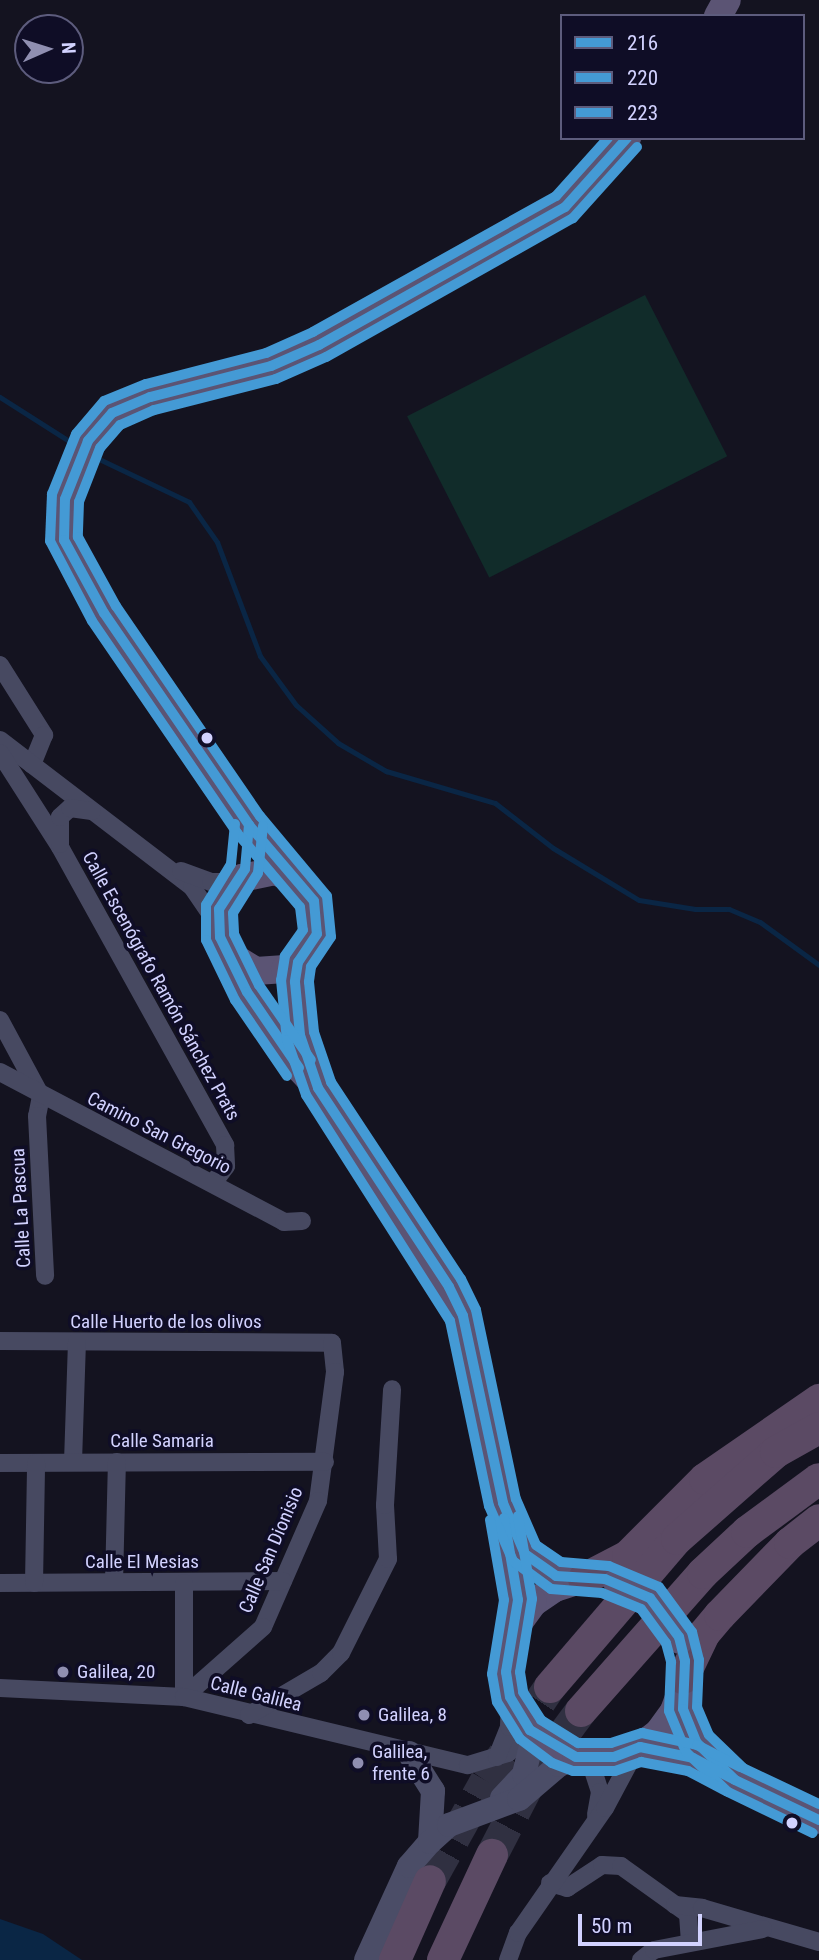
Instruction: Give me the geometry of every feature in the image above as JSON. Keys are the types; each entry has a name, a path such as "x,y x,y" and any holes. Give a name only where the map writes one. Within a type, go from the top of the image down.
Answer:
{"highway":[{"path":"582,1579 628,1556 705,1479 819,1399"},
{"path":"550,1687 677,1539 776,1452 819,1427"},
{"path":"581,1711 703,1573 747,1532 819,1479"},
{"path":"682,1684 704,1634 790,1543 819,1520"},
{"path":"443,1960 492,1855"},
{"path":"396,1960 430,1881"}],"main road":[{"path":"230,955 256,971 285,969 298,962 317,934 318,917 305,887 249,825 104,613 64,540 65,499 88,441 112,413 150,397 271,366 319,345 565,207 625,140"},
{"path":"249,825 239,880 219,909 218,925 247,992 288,1056 318,1088 449,1287 463,1317 503,1503 518,1600 517,1625"},
{"path":"239,880 275,871 305,887"},
{"path":"298,962 296,1009 318,1088"},
{"path":"503,1503 518,1542 533,1563 556,1576 617,1582 650,1598 667,1615 680,1640 682,1684 689,1732 735,1780"},
{"path":"582,1579 555,1588 533,1603 517,1625 508,1648 510,1697 532,1732 582,1758 614,1757 638,1748 674,1711 682,1684"},
{"path":"638,1748 693,1758 819,1820"}],"street":[{"path":"0,665 44,735 32,765"},
{"path":"0,740 192,887 218,925"},
{"name":"Calle Escenógrafo Ramón Sánchez Prats","path":"0,754 60,846 225,1145 226,1166 213,1183"},
{"name":"Calle Escenógrafo Ramón Sánchez Prats","path":"60,846 60,817 70,808 96,812"},
{"path":"164,866 211,882 239,880"},
{"path":"0,1020 41,1096"},
{"name":"Camino San Gregorio","path":"0,1072 284,1222 302,1221"},
{"name":"Calle La Pascua","path":"41,1096 37,1116 45,1276"},
{"name":"Calle Huerto de los olivos","path":"0,1341 332,1343"},
{"path":"73,1462 77,1342"},
{"name":"Calle San Dionisio","path":"184,1697 263,1627 318,1501 335,1372 332,1343"},
{"path":"249,1715 321,1673 341,1653 388,1559 385,1505 392,1389"},
{"path":"114,1582 117,1462"},
{"name":"Calle Samaria","path":"0,1463 325,1462"},
{"path":"34,1583 36,1463"},
{"name":"Calle El Mesias","path":"0,1583 284,1581"},
{"path":"184,1583 184,1697"},
{"name":"Calle Galilea","path":"0,1688 184,1697 249,1715 468,1765 497,1757"},
{"path":"497,1757 509,1727 510,1697"},
{"path":"497,1757 508,1753 532,1732"},
{"path":"493,1806 524,1774 532,1732"},
{"path":"508,1960 518,1933 550,1883 588,1833 638,1748"},
{"path":"409,1753 433,1791 430,1842"},
{"path":"366,1960 409,1866 449,1825 493,1806 519,1799 559,1765 582,1758 600,1792 588,1833"},
{"path":"550,1883 567,1888 602,1865 614,1864 675,1905 691,1923 690,1941"},
{"path":"675,1905 702,1908 819,1942"},
{"path":"641,1960 654,1950 690,1941 770,1928"}],"green space":[{"path":"645,295 727,456 489,577 407,416"}],"water":[{"path":"0,1919 43,1934 82,1960 0,1960"}],"waterway":[{"path":"0,397 69,441"},
{"path":"99,459 189,502 217,542 260,656 296,705 338,743 386,771 495,803 553,848 639,900 695,909 729,909 760,922 819,965"}],"tunnel":[{"path":"430,1881 486,1781 550,1687"},
{"path":"492,1855 534,1774 581,1711"}],"transit line":[{"name":"220","path":"606,140 556,196 313,332 266,353 146,384 104,401 76,434 52,494 50,541 92,621 237,833 300,907 303,930 285,956 281,980 287,1040 306,1095 450,1321 489,1506 513,1561 551,1589 602,1593 641,1609 666,1643 671,1662 669,1711 686,1752 728,1792 813,1833"},
{"name":"216","path":"625,140 565,207 319,345 271,366 150,397 112,413 88,441 65,499 64,540 104,613 249,825 314,901 317,934 298,962 295,982 300,1035 318,1088 449,1287 463,1316 503,1503 525,1554 556,1576 605,1579 650,1598 679,1637 685,1661 683,1709 697,1743 735,1780 819,1820"},
{"name":"223","path":"637,147 573,218 326,357 276,379 154,410 120,425 100,448 79,502 78,537 116,606 260,816 327,896 331,937 311,967 309,982 314,1032 331,1082 461,1279 476,1310 516,1499 536,1545 561,1562 609,1566 659,1587 692,1632 699,1660 697,1707 709,1735 743,1768 819,1804"},
{"name":"220","path":"235,824 231,864 206,905 206,940 235,1000 287,1076"},
{"name":"216","path":"249,825 245,869 219,909 220,937 247,992 299,1068"},
{"name":"223","path":"263,826 258,873 233,913 234,934 259,985 311,1060"},
{"name":"223","path":"518,1516 532,1599 520,1672 523,1692 541,1720 578,1743 611,1743 642,1733 697,1745 740,1767"},
{"name":"216","path":"504,1518 518,1600 506,1672 510,1697 530,1730 576,1757 614,1757 640,1747 693,1758 733,1779"},
{"name":"220","path":"490,1520 504,1600 492,1674 497,1702 520,1739 552,1763 573,1771 615,1771 641,1762 688,1771 726,1791"}],"place":[{"name":"Galilea, 20","path":"63,1672"},
{"name":"Galilea, 8","path":"364,1715"},
{"name":"Galilea, frente 6","path":"358,1763"}]}
